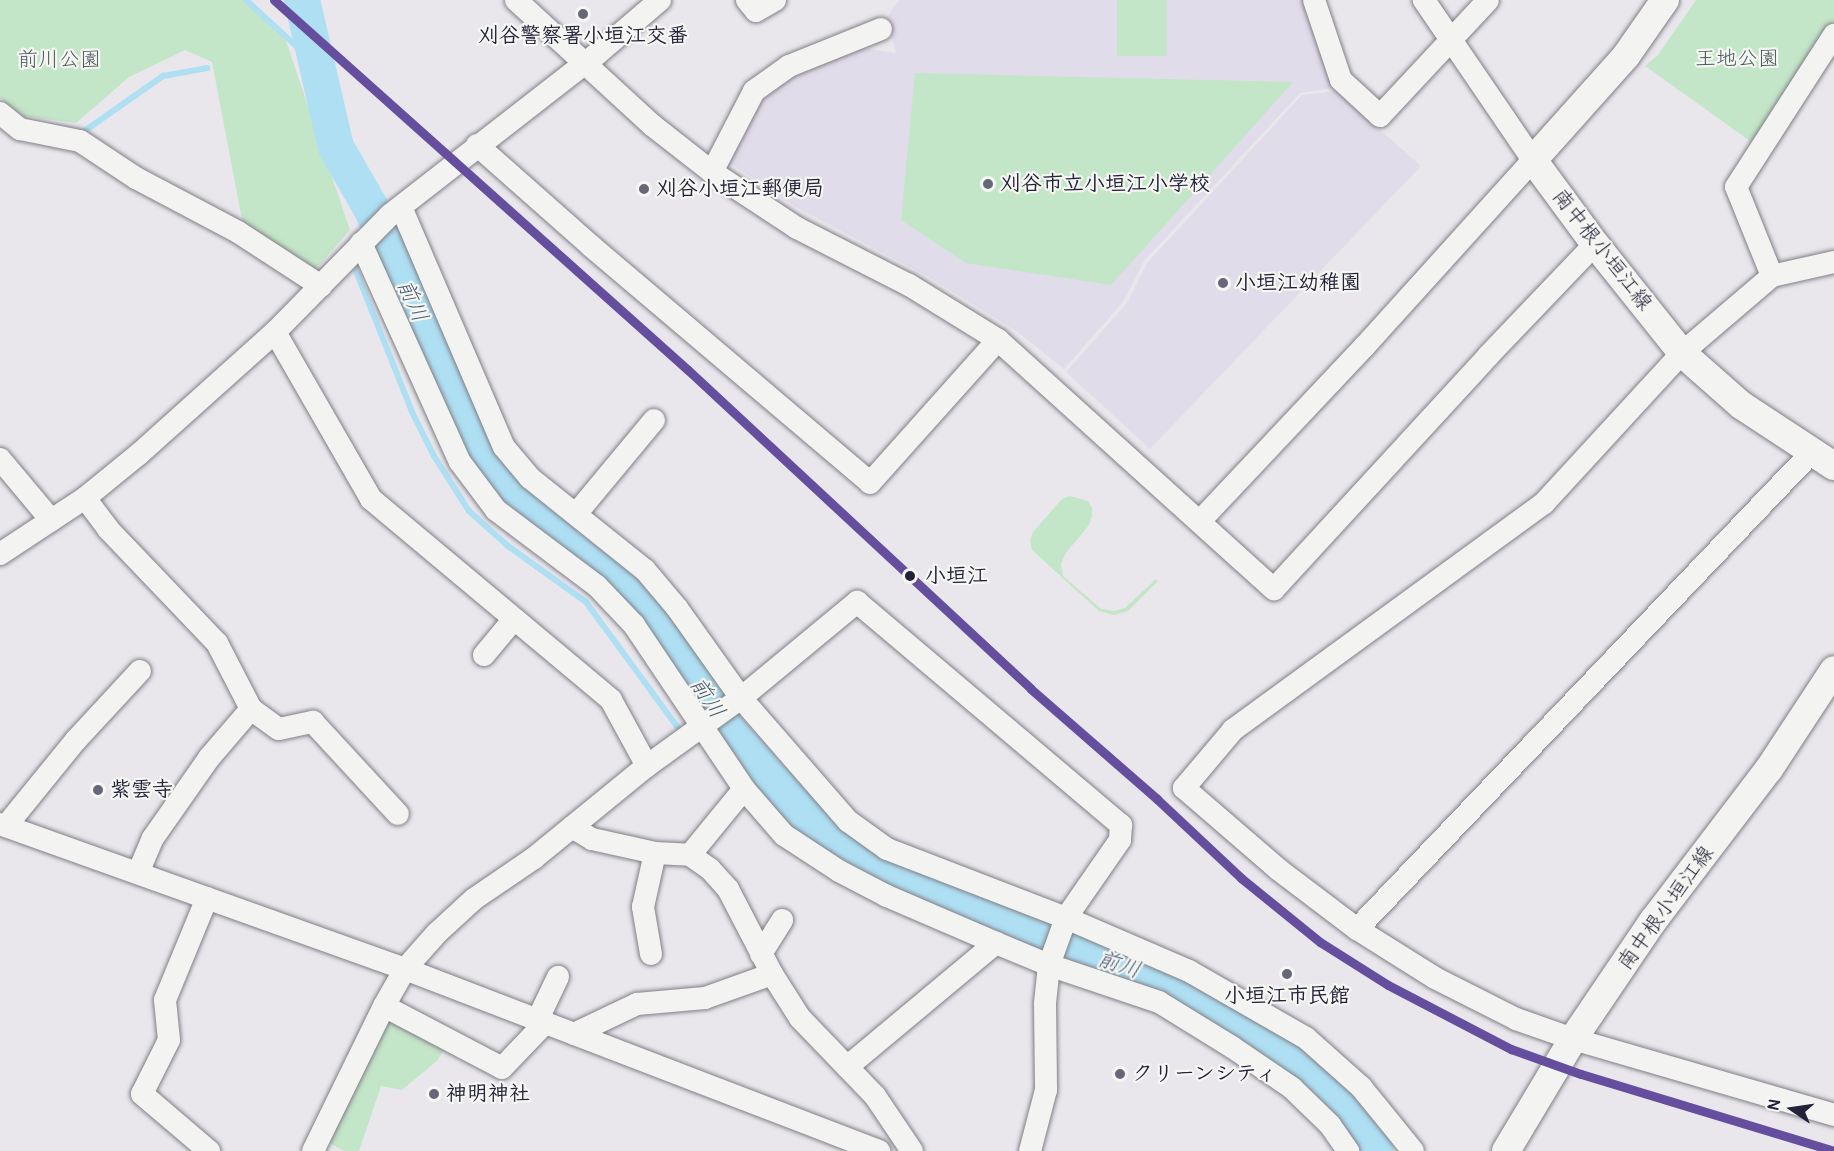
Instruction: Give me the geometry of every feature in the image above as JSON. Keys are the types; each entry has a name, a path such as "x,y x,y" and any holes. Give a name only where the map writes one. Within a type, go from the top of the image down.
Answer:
{"main road":[{"path":"1533,160 1626,56 1665,0"},
{"name":"南中根小垣江線","path":"1533,160 1595,244 1682,353 1741,405 1823,459"},
{"name":"南中根小垣江線","path":"1506,1151 1573,1039 1653,921 1769,769 1832,679"}],"street":[{"path":"516,0 652,125 712,172 797,228 909,285 998,340 1274,589 1489,355 1595,244"},
{"path":"0,554 86,498 275,332 361,243 396,211 477,145 585,63 660,0"},
{"path":"747,0 756,11 775,0"},
{"path":"1314,0 1341,80 1380,116 1488,0"},
{"path":"1200,521 1364,347 1533,160 1424,0"},
{"path":"712,172 754,90 789,66 881,29"},
{"path":"1772,276 1736,187 1834,35"},
{"path":"0,112 20,129 80,141 136,178 238,232 321,286"},
{"path":"477,145 591,246 870,483 998,340"},
{"path":"396,211 504,447 530,478 645,570 677,608 741,698 848,821 887,849 1066,918 1189,971 1306,1038 1360,1087 1413,1151"},
{"path":"361,243 460,462 496,510 597,586 627,617 744,789 784,835 839,871 886,896 1048,965 1159,1002 1232,1047 1292,1088 1330,1125 1348,1151"},
{"path":"1834,262 1772,276 1682,353 1544,502 1233,730 1184,788 1279,870 1357,929 1435,978 1516,1019 1573,1039 1834,1115"},
{"path":"275,332 370,499 611,700 648,766"},
{"path":"576,514 654,420"},
{"path":"0,459 51,520"},
{"path":"1357,929 1823,459"},
{"path":"86,498 108,529 217,643 251,709 279,729 314,723 398,814"},
{"path":"317,1150 384,1006 405,969 437,933 474,899 534,858 648,766 741,698 857,602 1121,825 1120,840 1066,918 1048,965 1045,1004 1046,1090 1030,1151"},
{"path":"484,654 514,619"},
{"path":"140,670 3,825 405,969 540,1023 879,1151"},
{"path":"138,873 153,838 209,758 251,709"},
{"path":"690,855 744,789"},
{"path":"572,827 592,839 655,853 690,855 710,868 728,889 772,974 800,1018 875,1096 912,1151"},
{"path":"651,954 643,907 655,853"},
{"path":"207,898 165,1000 169,1040 142,1094 209,1151"},
{"path":"761,954 782,920"},
{"path":"847,1067 996,943"},
{"path":"574,1034 637,1004 705,998 772,974"},
{"path":"384,1006 502,1068 540,1023 558,977"}],"shaded area":[{"name":"刈谷市立小垣江小学校","path":"899,0 1302,0 1333,88 1300,93 1144,261 1123,302 1064,369 1015,330 927,276 796,207 727,161 765,96 796,74 856,47 896,53 887,17"},
{"name":"小垣江幼稚園","path":"1336,91 1421,166 1150,449 1066,372 1127,303 1147,263 1302,95"}],"green space":[{"name":"前川公園","path":"0,0 243,0 284,35 350,230 314,271 244,230 212,62 185,50 129,77 76,123 22,116 0,98"},
{"path":"1117,0 1167,0 1167,56 1117,56"},
{"name":"王地公園","path":"1696,0 1834,0 1834,20 1753,143 1645,66 1658,55"},
{"path":"915,73 1293,82 1111,285 966,263 901,220"},
{"path":"1070,496 1088,501 1092,508 1092,516 1089,525 1065,554 1061,564 1063,576 1101,609 1114,611 1125,608 1156,579 1158,581 1128,611 1114,615 1099,611 1032,550 1030,541 1033,532 1062,499"},
{"path":"388,1019 444,1049 438,1060 402,1090 381,1086 359,1151 344,1151 328,1142"}],"waterway":[{"path":"246,0 317,65"},
{"name":"前川","path":"302,0 336,147 371,208 455,398 498,480 557,535 635,593 729,731 816,828 859,862 1032,936 1109,959 1155,977 1257,1035 1290,1059 1338,1103 1376,1151"},
{"path":"79,132 83,132 163,76 207,68"},
{"path":"356,271 412,412 434,456 469,511 508,546 586,602 681,732"}],"transit line":[{"path":"274,0 688,370 1031,689 1157,799 1241,878 1320,942 1388,985 1511,1049 1581,1074 1834,1151"}],"place":[{"name":"刈谷警察署小垣江交番","path":"583,14"},
{"name":"刈谷市立小垣江小学校","path":"988,184"},
{"name":"刈谷小垣江郵便局","path":"644,189"},
{"name":"小垣江幼稚園","path":"1223,283"},
{"name":"小垣江","path":"910,576"},
{"name":"紫雲寺","path":"98,790"},
{"name":"小垣江市民館","path":"1287,974"},
{"name":"クリーンシティ","path":"1120,1074"},
{"name":"神明神社","path":"434,1094"}]}
